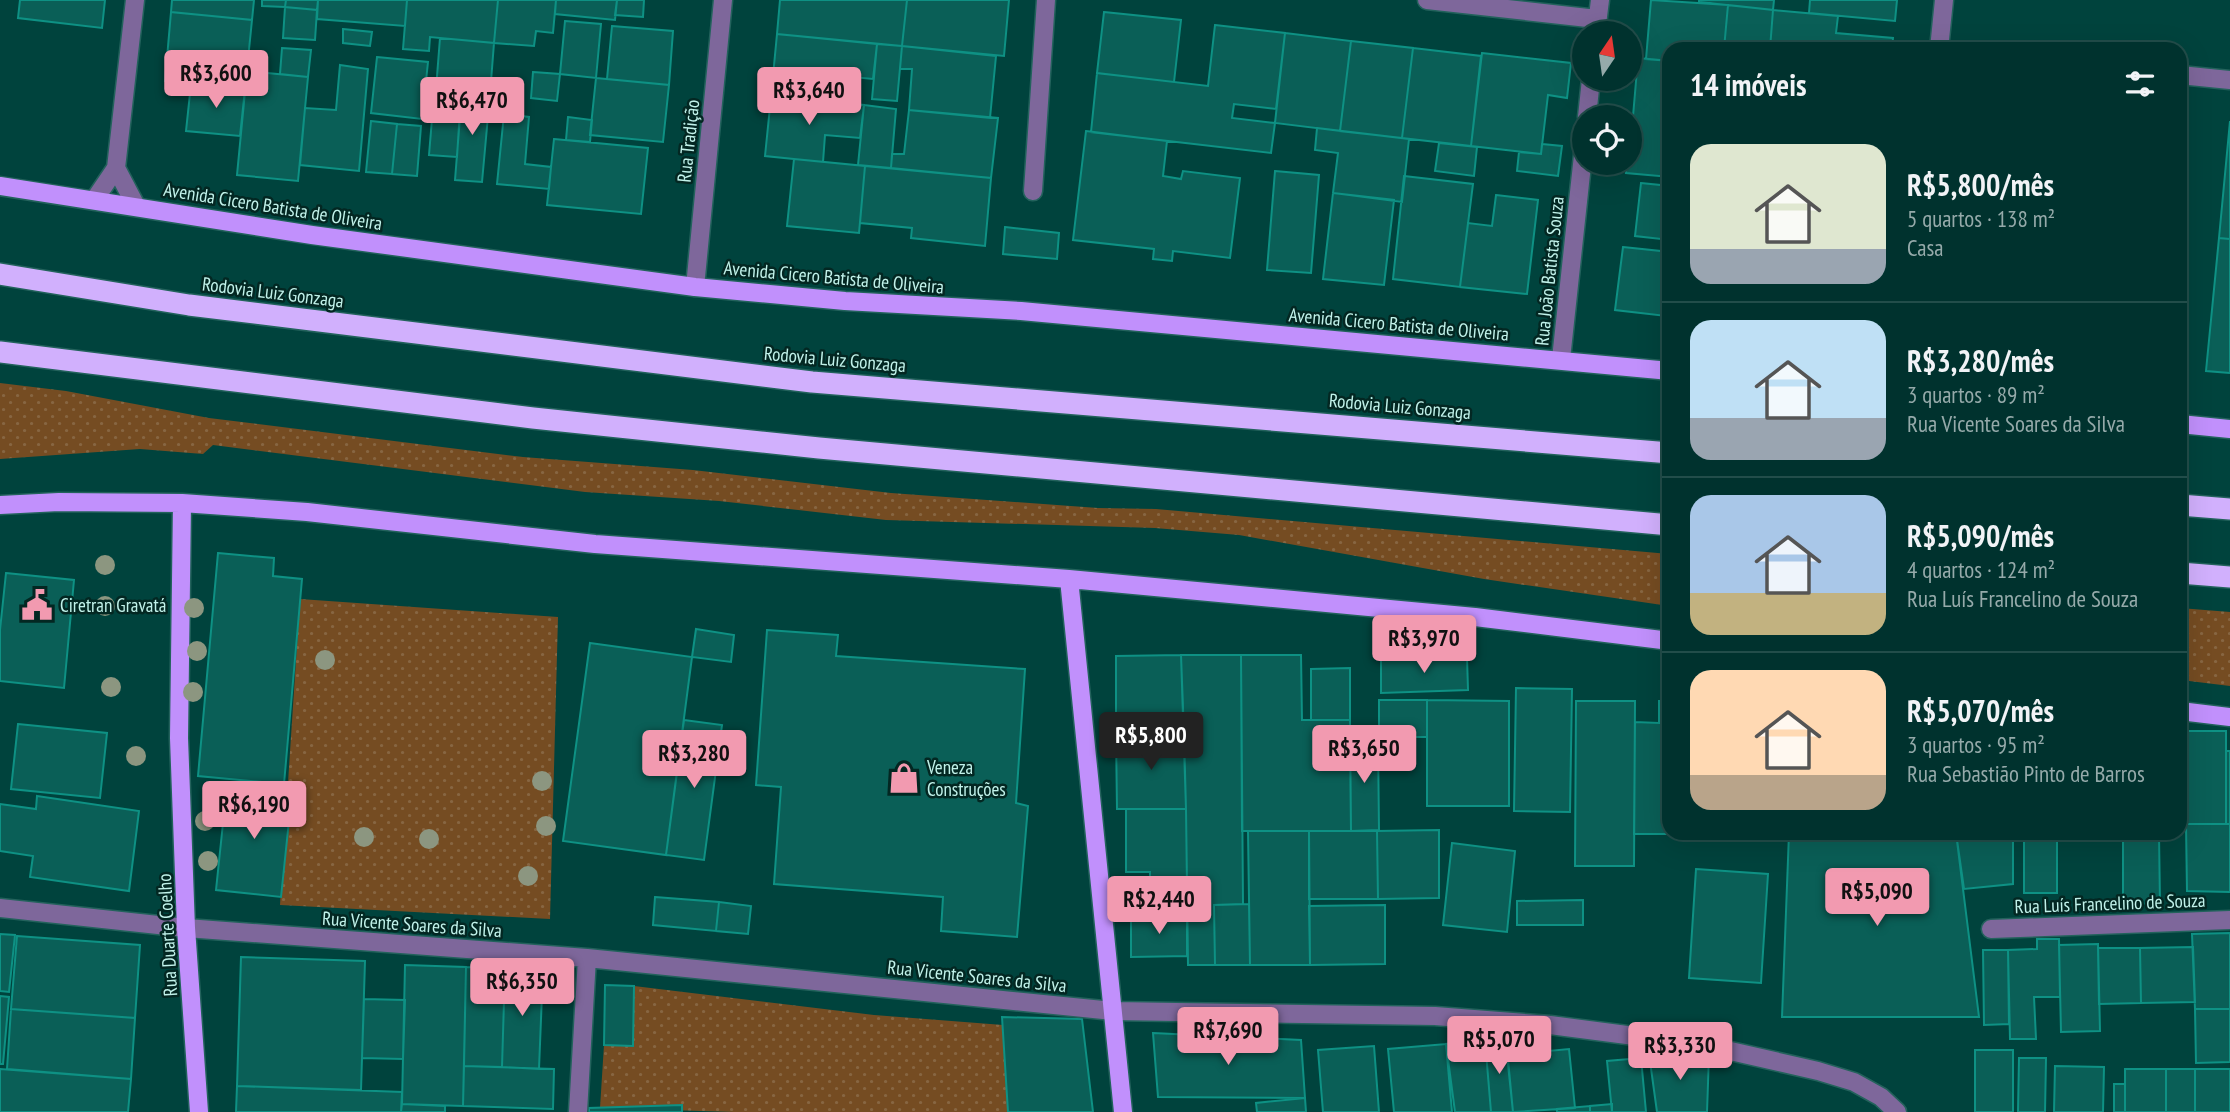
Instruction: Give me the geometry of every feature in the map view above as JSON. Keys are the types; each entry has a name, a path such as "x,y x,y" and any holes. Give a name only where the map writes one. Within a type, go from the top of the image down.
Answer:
{"highway":[{"name":"Rodovia Luiz Gonzaga","path":"0,274 189,304 812,382 1662,452"},
{"path":"0,352 520,416 737,439 1070,472 1662,524"},
{"path":"2187,506 2230,509"},
{"path":"2187,574 2230,577"}],"main road":[{"name":"Avenida Cicero Batista de Oliveira","path":"0,186 312,235 695,287 845,301 1021,311 1662,370"},
{"path":"2187,425 2230,429"},
{"path":"0,505 58,502 182,503 307,512 595,544 1069,579 1475,617 1662,640"},
{"name":"Rua Duarte Coelho","path":"182,503 178,738 186,928 199,1112"},
{"path":"1069,579 1123,1112"},
{"path":"2187,712 2230,717"}],"street":[{"path":"95,199 116,168 135,0"},
{"name":"Rua Tradição","path":"695,287 723,0"},
{"path":"1033,191 1046,0"},
{"path":"1427,0 1572,22"},
{"path":"1598,21 1600,0"},
{"path":"1940,42 1944,0"},
{"path":"2187,76 2230,80"},
{"path":"116,168 136,206"},
{"name":"Rua João Batista Souza","path":"1561,359 1581,175"},
{"name":"Rua Vicente Soares da Silva","path":"0,908 186,928 587,958 1113,1011 1435,1016 1550,1025 1704,1045 1818,1071 1854,1082 1881,1097 1897,1112"},
{"name":"Rua Luís Francelino de Souza","path":"1991,929 2230,919"},
{"path":"578,1112 587,958"}],"shaded area":[{"path":"0,383 66,391 209,418 523,457 693,470 891,493 1098,508 1156,509 1662,553 1662,605 1484,579 1239,535 1155,528 886,520 719,501 585,492 213,445 203,454 140,449 0,459"},
{"path":"300,599 558,617 550,919 280,905"},
{"path":"2187,609 2230,612 2230,686 2187,681"},
{"path":"634,986 874,1015 1003,1025 1008,1112 734,1112 600,1108 604,1045 633,1045"}],"building":[{"path":"20,0 105,0 102,28 18,18"},
{"path":"172,0 254,0 252,20 171,12"},
{"path":"262,0 286,0 285,7 262,6"},
{"path":"286,0 318,0 317,10 285,7"},
{"path":"318,0 407,0 405,26 317,19"},
{"path":"407,0 498,0 494,43 430,37 429,51 403,49"},
{"path":"498,0 556,0 553,33 536,31 534,46 494,43"},
{"path":"556,0 617,0 615,20 555,14"},
{"path":"617,0 644,0 643,17 615,15"},
{"path":"780,0 907,0 902,46 777,34"},
{"path":"907,0 1009,0 1004,56 902,46"},
{"path":"1651,0 1728,5 1725,42 1662,42 1662,60 1646,59"},
{"path":"1699,0 1774,0 1773,10"},
{"path":"1810,0 1897,0 1895,21 1809,13"},
{"path":"1728,5 1773,10 1771,42 1725,42"},
{"path":"285,7 317,10 315,40 283,38"},
{"path":"1773,10 1838,16 1836,33 1893,38 1893,42 1771,42"},
{"path":"171,12 252,20 245,89 165,81"},
{"path":"1104,12 1181,20 1174,82 1097,73"},
{"path":"565,21 601,24 596,78 560,74"},
{"path":"1215,25 1285,33 1276,109 1234,104 1232,118 1275,123 1271,153 1091,132 1097,73 1208,86"},
{"path":"612,26 673,31 669,85 607,79"},
{"path":"343,29 372,32 370,46 343,43"},
{"path":"1285,33 1351,41 1340,131 1275,123"},
{"path":"777,34 877,44 873,79 831,75 828,102 771,97"},
{"path":"440,38 494,43 490,94 436,89"},
{"path":"1351,41 1413,48 1402,138 1340,131"},
{"path":"877,44 902,46 897,101 872,99"},
{"path":"902,46 996,56 990,118 909,110 912,69 900,69"},
{"path":"282,48 311,50 308,77 280,74"},
{"path":"1413,48 1481,56 1471,146 1402,138"},
{"path":"1482,53 1571,63 1567,98 1548,95 1541,154 1471,146"},
{"path":"377,57 428,62 422,119 371,113"},
{"path":"1642,58 1662,60 1662,176 1642,174 1642,105 1634,105 1635,91 1642,91"},
{"path":"340,65 368,69 359,171 300,165 305,108 336,110"},
{"path":"247,71 308,77 298,181 237,175"},
{"path":"533,72 560,74 557,101 531,98"},
{"path":"596,78 669,85 663,142 590,135"},
{"path":"191,84 245,89 240,136 186,131"},
{"path":"462,92 490,94 482,182 455,180"},
{"path":"771,97 864,105 860,138 825,135 823,162 765,156"},
{"path":"864,105 896,109 891,168 858,165"},
{"path":"433,107 460,110 457,157 429,155"},
{"path":"909,110 998,118 991,178 891,168 892,154 904,154"},
{"path":"504,114 529,117 525,164 551,167 549,189 497,184"},
{"path":"568,117 592,120 590,142 566,140"},
{"path":"371,121 397,124 392,174 366,172"},
{"path":"2230,121 2230,239 2219,238"},
{"path":"397,124 421,126 417,176 392,174"},
{"path":"1317,128 1409,139 1402,202 1333,193 1338,153 1315,150"},
{"path":"1086,131 1167,141 1163,176 1181,179 1183,171 1240,178 1230,258 1173,251 1172,261 1153,259 1154,249 1073,240"},
{"path":"554,139 648,148 641,214 547,205"},
{"path":"1439,143 1477,147 1474,176 1435,171"},
{"path":"1542,144 1562,146 1558,176 1517,171 1519,152 1541,154"},
{"path":"794,159 865,166 859,233 787,226"},
{"path":"865,166 991,178 985,246 911,238 912,228 860,223"},
{"path":"1275,171 1319,175 1311,273 1267,270"},
{"path":"1404,176 1473,184 1460,287 1393,279"},
{"path":"1641,183 1662,185 1662,239 1635,236"},
{"path":"1333,193 1394,200 1384,285 1323,279"},
{"path":"1496,195 1538,200 1527,294 1460,287 1468,223 1492,226"},
{"path":"1005,227 1059,233 1057,259 1003,254"},
{"path":"2219,238 2230,239 2230,373 2206,371"},
{"path":"1623,247 1662,251 1662,316 1615,310"},
{"path":"218,553 274,558 273,576 302,579 284,784 198,776"},
{"name":"Ciretran Gravatá","path":"6,573 74,580 64,688 0,681 0,630"},
{"path":"696,629 734,635 731,662 692,657"},
{"path":"767,630 838,635 836,656 1025,669 1016,803 1028,806 1017,937 941,931 943,897 774,884 781,787 756,785"},
{"path":"590,643 692,657 666,855 563,841"},
{"path":"1181,655 1184,734 1116,735 1116,656"},
{"path":"1181,655 1241,655 1243,904 1214,905 1215,965 1188,965"},
{"path":"1241,655 1301,655 1302,720 1350,720 1351,831 1242,831"},
{"path":"1467,657 1468,690 1381,693 1381,659"},
{"path":"1350,668 1350,720 1311,720 1311,669"},
{"path":"1516,688 1572,689 1570,812 1514,811"},
{"path":"1379,700 1427,700 1427,737 1379,737"},
{"path":"1427,700 1509,701 1509,806 1427,806"},
{"path":"1576,701 1635,701 1634,866 1575,866"},
{"path":"1659,701 1662,701 1662,834 1634,834 1635,722 1659,723"},
{"path":"684,720 722,725 704,860 666,855"},
{"path":"18,724 107,733 100,798 11,789"},
{"path":"2187,731 2226,731 2226,824 2187,824"},
{"path":"1184,734 1186,809 1117,809 1116,735"},
{"path":"1350,740 1378,740 1379,830 1351,831"},
{"path":"2226,751 2230,751 2230,824 2226,824"},
{"path":"227,785 292,792 281,897 216,890"},
{"path":"37,796 139,811 129,891 30,877 33,856 0,851 0,804 36,809"},
{"path":"1126,809 1186,809 1187,884 1150,884 1150,872 1126,872"},
{"path":"2187,824 2230,824 2230,892 2187,891"},
{"path":"1439,830 1439,898 1378,899 1377,831"},
{"path":"1248,831 1309,831 1310,965 1250,965"},
{"path":"1309,831 1377,831 1378,899 1309,899"},
{"path":"1789,840 1957,840 1979,1017 1782,1017"},
{"path":"1957,840 2013,840 2013,884 1964,889"},
{"path":"2024,840 2057,840 2057,893 2024,893"},
{"path":"2123,840 2159,840 2160,904 2123,903"},
{"path":"1452,843 1515,851 1507,932 1443,925"},
{"path":"1696,869 1768,874 1761,983 1689,978"},
{"path":"655,897 719,902 716,931 653,925"},
{"path":"1583,900 1583,925 1517,925 1517,901"},
{"path":"719,902 751,906 748,934 716,931"},
{"path":"1249,904 1250,965 1215,965 1214,905"},
{"path":"1385,905 1385,964 1310,965 1309,906"},
{"path":"1131,916 1187,916 1187,956 1131,957"},
{"path":"2230,933 2230,1009 2195,1009 2192,934"},
{"path":"0,934 15,935 9,992 0,991"},
{"path":"17,936 140,945 135,1018 11,1009"},
{"path":"2037,939 2059,939 2060,997 2034,997 2036,1039 2010,1039 2008,950 2037,949"},
{"path":"2098,944 2100,1031 2061,1032 2059,945"},
{"path":"2193,947 2195,1002 2141,1003 2140,948"},
{"path":"2098,948 2140,948 2141,1003 2099,1004"},
{"path":"1983,950 2008,950 2009,1024 1984,1025"},
{"path":"241,957 365,961 361,1090 237,1086"},
{"path":"405,965 466,967 463,1106 402,1104"},
{"path":"466,967 505,968 502,1067 464,1066"},
{"path":"505,968 543,969 539,1069 502,1067"},
{"path":"605,985 634,986 633,1046 604,1045"},
{"path":"0,996 9,997 3,1064 0,1064"},
{"path":"364,999 405,1000 403,1059 362,1058"},
{"path":"11,1009 135,1018 131,1079 7,1069"},
{"path":"2195,1009 2230,1009 2230,1062 2196,1063"},
{"path":"1002,1017 1082,1019 1093,1112 1008,1112"},
{"path":"1153,1033 1301,1040 1305,1098 1158,1097"},
{"path":"1506,1038 1513,1112 1491,1112 1485,1040"},
{"path":"1485,1040 1491,1112 1455,1112 1446,1044"},
{"path":"1446,1044 1452,1112 1394,1112 1388,1049"},
{"path":"1374,1046 1379,1112 1323,1112 1318,1050"},
{"path":"1569,1049 1575,1108 1513,1112 1507,1055"},
{"path":"1975,1050 2013,1050 2013,1112 1975,1112"},
{"path":"1649,1054 1709,1055 1707,1112 1657,1112"},
{"path":"1641,1058 1646,1112 1612,1112 1607,1061"},
{"path":"2019,1058 2046,1058 2045,1112 2018,1112"},
{"path":"464,1066 554,1069 553,1109 463,1106"},
{"path":"2055,1066 2104,1067 2103,1112 2054,1112"},
{"path":"0,1069 131,1079 128,1112 0,1112"},
{"path":"2125,1069 2166,1069 2166,1112 2125,1112"},
{"path":"2166,1069 2195,1069 2195,1112 2166,1112"},
{"path":"2195,1069 2230,1069 2230,1112 2195,1112"},
{"path":"2114,1084 2125,1084 2125,1112 2114,1112"},
{"path":"237,1086 402,1092 401,1112 236,1112"},
{"path":"1305,1098 1306,1112 1257,1112 1256,1103"},
{"path":"402,1104 445,1106 445,1112 401,1112"},
{"path":"1612,1104 1612,1112 1590,1112 1590,1106"},
{"path":"682,1105 682,1112 589,1112 589,1108"},
{"path":"1590,1106 1590,1112 1557,1112 1557,1109"}],"place":[{"name":"Ciretran Gravatá","path":"37,605"},
{"name":"Veneza Construções","path":"904,778"}]}
